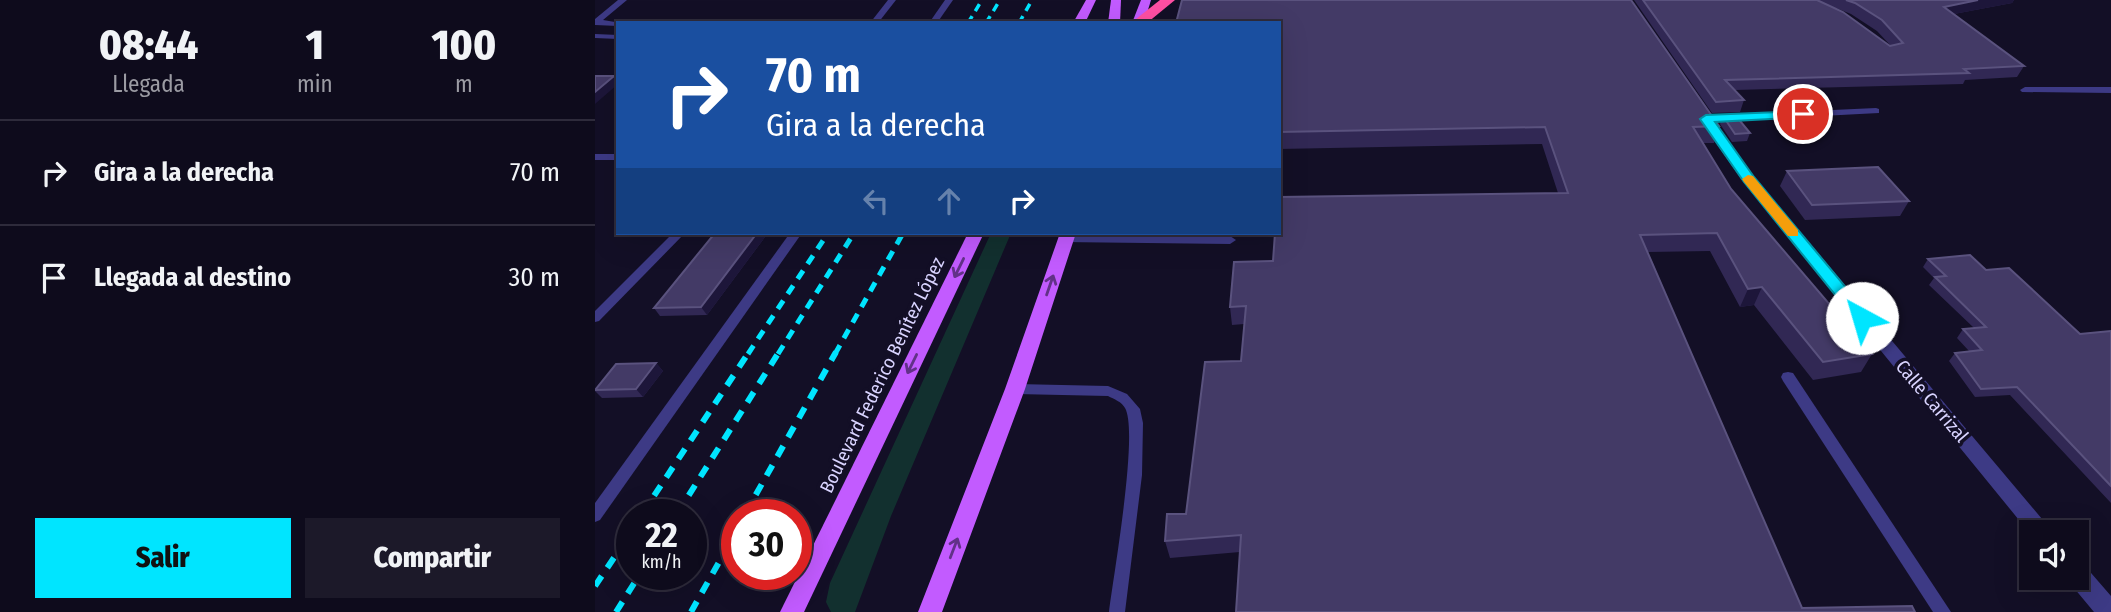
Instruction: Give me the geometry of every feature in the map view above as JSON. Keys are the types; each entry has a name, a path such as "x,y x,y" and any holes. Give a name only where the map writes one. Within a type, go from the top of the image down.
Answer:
{"highway":[{"path":"1141,21 1168,0"}],"main road":[{"path":"1080,21 1091,0"},
{"path":"1114,21 1116,0"},
{"path":"1139,21 1146,0"},
{"name":"Boulevard Federico Benítez López","path":"792,612 975,235"},
{"path":"930,612 1015,389 1067,236"}],"street":[{"name":"Calle Carrizal","path":"1693,101 1749,180 2032,520"},
{"path":"2089,588 2109,612"}],"lane":[{"path":"596,22 623,0"},
{"path":"876,21 892,0"},
{"path":"934,21 949,0"},
{"path":"596,22 616,24"},
{"path":"595,36 616,37"},
{"path":"2025,90 2111,90"},
{"path":"1706,119 1876,111"},
{"path":"595,157 616,157"},
{"path":"595,318 677,235"},
{"path":"595,515 795,235"},
{"path":"1067,236 1230,240"},
{"path":"1788,377 1943,612"},
{"path":"1015,389 1108,391 1121,396 1133,407 1137,439 1117,612"}],"green space":[{"path":"990,235 1010,235 891,516 855,612 831,612 826,602 830,583"}],"building":[{"path":"1182,0 1631,0 1719,126 1693,127 1731,189 1872,354 1823,362 1762,287 1748,289 1717,233 1640,235 1802,608 1912,606 1915,612 1236,612 1241,535 1165,541 1167,514 1186,514 1205,362 1241,361 1246,306 1230,307 1234,262 1273,261 1275,235 1281,235 1281,197 1568,193 1545,127 1281,132 1281,21 1177,21"},
{"path":"1643,0 1817,0 1843,12 1890,46 1903,43 1882,20 1846,0 1978,0 1944,7 2024,66 1964,69 1969,73 1725,80 1744,100 1716,102"},
{"path":"595,76 614,76 595,92"},
{"path":"1723,116 1736,116 1750,133 1735,134"},
{"path":"1878,167 1909,201 1812,205 1787,171"},
{"path":"713,235 755,235 701,307 654,308"},
{"path":"1970,255 1986,270 2009,268 2080,334 2111,331 2111,486 2017,387 1981,389 1955,353 1982,350 1963,329 1986,327 1935,277 1946,276 1928,259"},
{"path":"656,363 636,389 595,390 616,364"}],"railway":[{"path":"969,21 982,0"},
{"path":"987,21 1000,0"},
{"path":"1020,21 1032,0"},
{"path":"748,354 827,235"},
{"path":"778,354 853,235"},
{"path":"835,354 902,235"},
{"path":"652,499 749,352"},
{"path":"686,499 779,352"},
{"path":"753,499 836,352"},
{"path":"595,586 616,555"},
{"path":"691,612 721,559"},
{"path":"616,612 630,590"}],"slow traffic":[{"path":"1748,179 1793,233"}],"route":[{"path":"1803,114 1706,119 1749,180 1862,318"}]}
